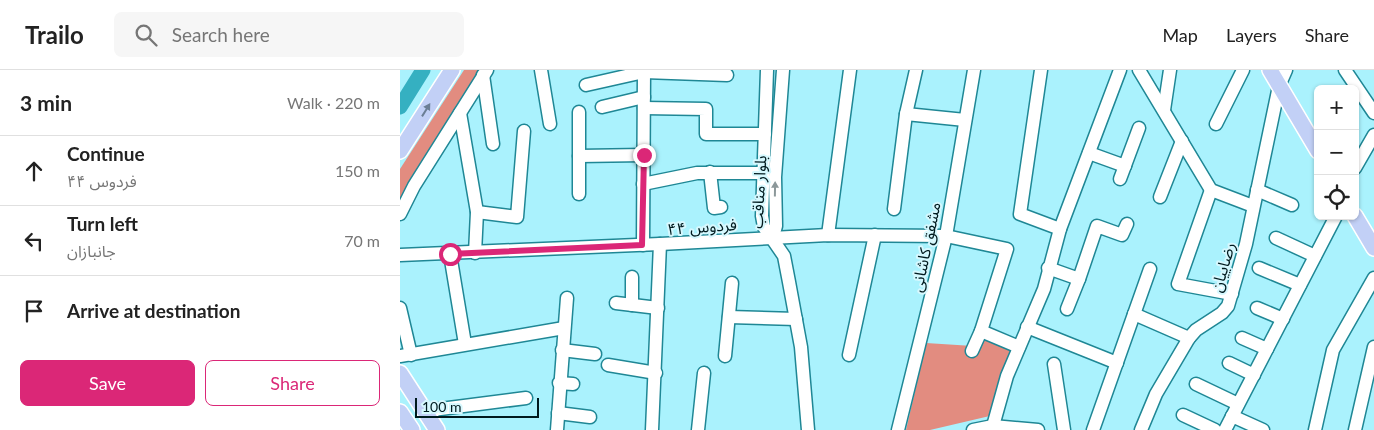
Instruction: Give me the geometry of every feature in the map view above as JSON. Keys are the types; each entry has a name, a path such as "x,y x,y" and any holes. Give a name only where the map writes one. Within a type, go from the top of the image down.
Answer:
{"main road":[{"path":"400,151 452,70"},
{"path":"1270,70 1313,133"},
{"path":"1357,220 1374,248"},
{"path":"400,373 437,430"}],"street":[{"path":"541,70 550,124"},
{"name":"بلوار مناقب","path":"768,70 762,216 764,227 773,237"},
{"name":"بلوار مناقب","path":"773,237 776,226 775,177 783,70"},
{"path":"828,234 850,70"},
{"path":"894,209 906,114 916,70"},
{"name":"مشفق کاشانی","path":"898,430 946,236 974,70"},
{"path":"1041,70 1020,214 1060,229"},
{"path":"992,426 1007,376 1044,289 1048,268 1060,229 1120,70"},
{"path":"1139,70 1211,190 1253,206"},
{"path":"1164,110 1170,70"},
{"path":"1216,124 1243,70"},
{"name":"رضاییان","path":"1141,430 1156,394 1189,338 1196,330 1222,313 1232,294 1246,244 1280,86 1286,70"},
{"path":"1345,70 1374,113"},
{"path":"642,245 645,71"},
{"path":"586,85 645,71 727,75"},
{"path":"400,214 414,186 485,72"},
{"path":"485,72 493,144"},
{"path":"602,107 644,102 706,109 706,134 765,134"},
{"path":"579,112 579,194"},
{"path":"460,113 477,212 475,253"},
{"path":"906,114 965,120"},
{"path":"1120,179 1140,128"},
{"path":"477,212 517,217 524,131"},
{"path":"1359,161 1374,135"},
{"path":"1160,198 1182,141"},
{"path":"1089,153 1125,166"},
{"path":"579,156 644,155"},
{"path":"643,184 710,172 763,173"},
{"path":"710,172 714,208 721,207"},
{"path":"1211,190 1178,284 1232,294"},
{"path":"1257,190 1292,205"},
{"path":"1225,430 1334,220"},
{"path":"1067,309 1097,226 1122,235 1127,224"},
{"name":"فردوس ۴۴","path":"400,255 642,245 828,234 946,236 1007,249 981,331"},
{"path":"849,355 875,235"},
{"path":"773,237 784,256 796,319 804,379 808,430"},
{"path":"1276,238 1316,256"},
{"path":"652,430 656,373 660,244"},
{"path":"450,254 465,344"},
{"path":"1048,268 1079,279"},
{"path":"1259,268 1300,285"},
{"path":"1093,430 1150,269"},
{"path":"632,277 632,305"},
{"path":"1315,430 1333,350 1374,278"},
{"path":"725,356 732,284"},
{"path":"557,430 559,383 567,298"},
{"path":"616,303 658,308"},
{"path":"400,308 405,355 400,373"},
{"path":"1257,308 1283,319"},
{"path":"1134,314 1189,338"},
{"path":"729,317 796,319"},
{"path":"1027,327 1117,363"},
{"path":"405,355 564,328"},
{"path":"972,352 981,331 1019,347"},
{"path":"1242,338 1268,349"},
{"path":"1355,430 1371,376 1374,349"},
{"path":"562,350 595,354"},
{"path":"1229,363 1254,375"},
{"path":"608,364 656,373"},
{"path":"1054,364 1064,430"},
{"path":"698,430 704,373"},
{"path":"559,383 573,384"},
{"path":"1196,384 1238,404"},
{"path":"425,411 526,398"},
{"path":"558,413 590,417"},
{"path":"1184,415 1215,430"},
{"path":"1232,416 1263,430"},
{"path":"973,430 992,426 1038,430"}],"shaded area":[{"path":"464,70 484,70 400,201 400,169"},
{"path":"982,333 1017,348 994,415 930,430 906,430 926,343 973,346"}],"waterway":[{"path":"400,107 423,70"}],"route":[{"path":"450,254 642,245 644,155"}]}
